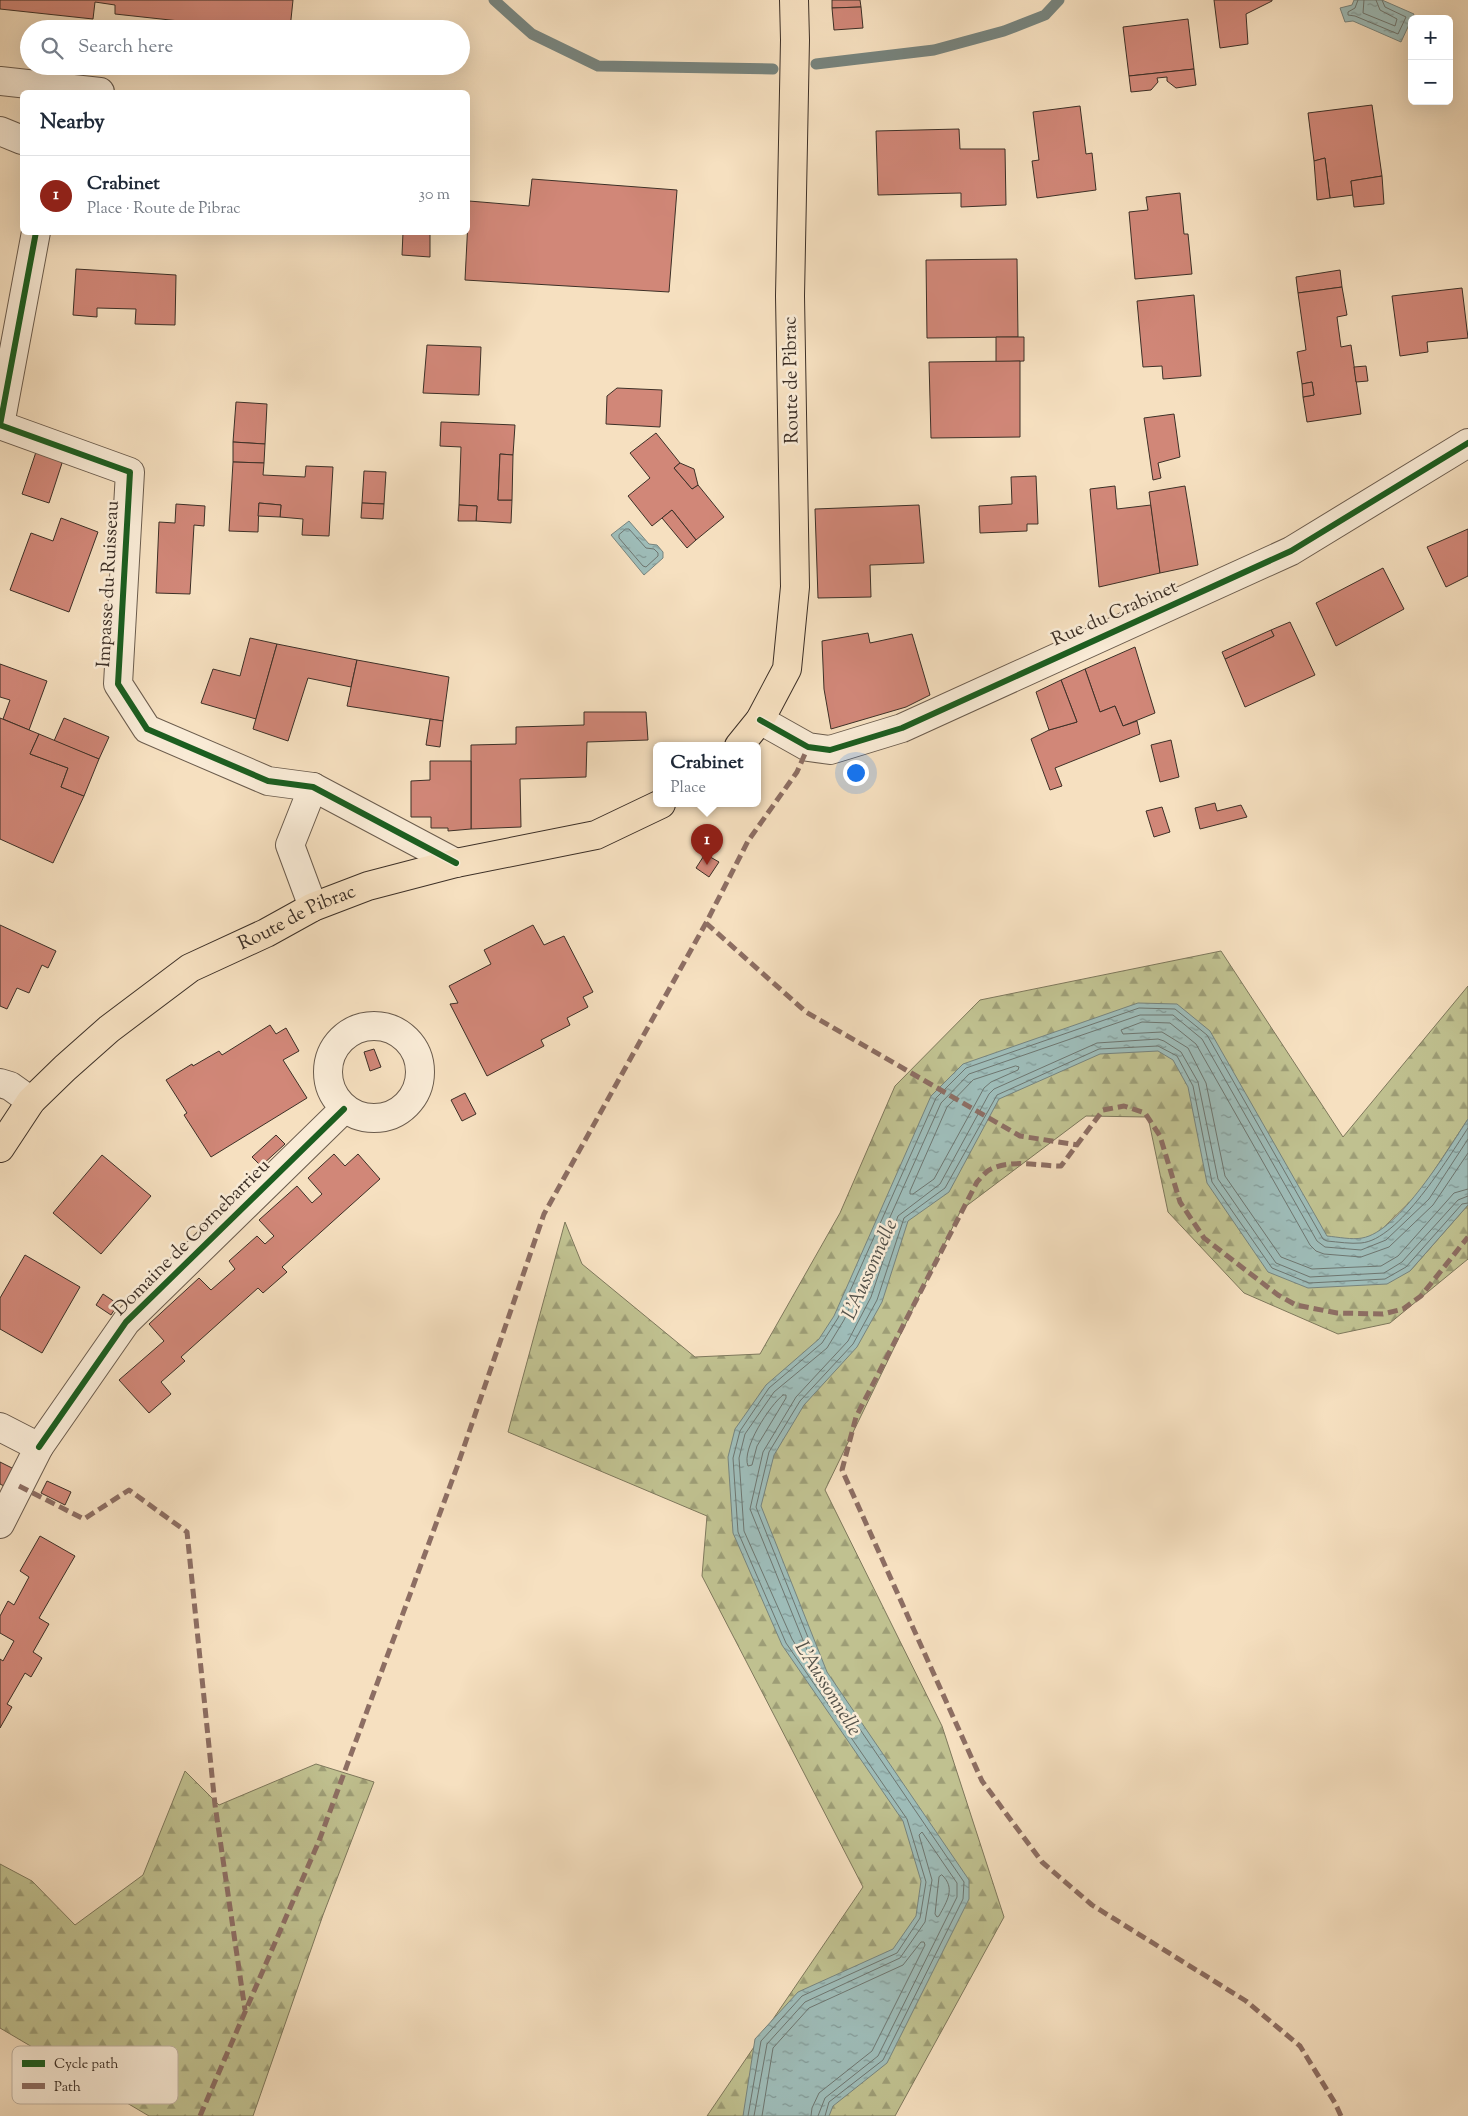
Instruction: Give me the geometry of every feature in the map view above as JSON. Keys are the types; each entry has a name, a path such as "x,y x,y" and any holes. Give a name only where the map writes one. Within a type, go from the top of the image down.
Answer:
{"main road":[{"name":"Route de Pibrac","path":"742,742 760,720 787,669 794,587 790,296 795,40 794,0"},
{"name":"Route de Pibrac","path":"0,1148 31,1101 109,1029 190,968 266,933 313,907 368,886 456,863 596,835 655,807"}],"street":[{"path":"0,81 82,90"},
{"path":"0,131 20,139"},
{"name":"Impasse du Ruisseau","path":"35,235 0,425 130,472 118,684 147,729 268,781 313,787 456,863"},
{"name":"Rue du Crabinet","path":"760,720 808,747 830,750 902,728 1291,551 1468,443"},
{"path":"313,787 290,844 313,907"},
{"path":"0,1082 10,1086 31,1101"},
{"name":"Domaine de Cornebarrieu","path":"0,1524 39,1448 126,1322 344,1108"},
{"path":"0,1426 39,1448"}],"green space":[{"path":"1221,951 1343,1137 1468,986 1468,1119 1420,1192 1380,1231 1410,1271 1468,1205 1468,1259 1390,1323 1338,1334 1244,1293 1168,1212 1148,1117 1086,1116 961,1210 825,1490 942,1726 1004,1917 895,2116 707,2116 863,1887 702,1576 707,1516 508,1432 565,1222 582,1264 695,1357 760,1354 840,1213 895,1086 980,1000"},
{"path":"316,1764 374,1782 323,1915 253,2116 149,2116 129,2104 178,2104 178,2046 30,2046 0,2028 0,1864 32,1881 75,1925 143,1875 185,1771 219,1805"}],"water":[{"path":"1354,0 1382,0 1414,14 1408,15 1408,27 1401,42 1353,21 1345,22 1340,8 1352,5"},
{"path":"629,521 649,544 657,545 663,552 663,558 644,575 611,535"},
{"name":"L'Aussonnelle","path":"1138,1003 1177,1004 1210,1031 1327,1236 1349,1239 1362,1238 1376,1232 1391,1221 1407,1206 1421,1188 1468,1119 1468,1205 1410,1271 1387,1284 1308,1288 1268,1272 1207,1183 1188,1087 1173,1060 1158,1051 1100,1054 999,1099 949,1192 908,1221 882,1302 857,1347 804,1405 774,1455 761,1506 827,1672 969,1880 969,1899 887,2063 833,2106 829,2116 743,2116 755,2039 798,1992 893,1949 916,1916 921,1881 903,1821 782,1645 733,1533 728,1457 735,1429 766,1385 819,1339 834,1316 931,1096 963,1064"}],"building":[{"path":"0,0 293,0 291,20 170,20 115,14 115,5 95,2 93,19 0,9"},
{"path":"832,0 860,0 861,7 832,8"},
{"path":"1214,0 1272,1 1246,14 1248,44 1220,48"},
{"path":"861,7 863,28 834,30 832,8"},
{"path":"1188,19 1194,69 1129,76 1123,27"},
{"path":"1194,69 1196,85 1176,88 1167,81 1167,77 1157,78 1158,82 1151,90 1131,92 1129,76"},
{"path":"1372,105 1382,176 1351,181 1353,195 1330,198 1325,158 1314,161 1308,113"},
{"path":"1080,106 1086,154 1092,153 1096,190 1037,198 1032,161 1039,160 1033,112"},
{"path":"959,129 960,149 1005,149 1006,205 961,207 961,193 878,195 876,131"},
{"path":"1325,158 1330,198 1317,200 1314,161"},
{"path":"1382,176 1384,204 1354,207 1351,181"},
{"path":"532,179 677,190 669,292 465,280 467,235 470,235 470,201 529,206"},
{"path":"1180,193 1184,234 1188,234 1192,274 1135,279 1129,212 1148,210 1146,197"},
{"path":"403,235 430,235 430,257 402,255"},
{"path":"1017,259 1018,337 927,338 926,260"},
{"path":"76,269 176,275 175,325 135,324 136,309 97,308 97,317 73,315"},
{"path":"1340,270 1342,287 1298,293 1296,277"},
{"path":"1342,287 1347,315 1337,317 1341,347 1351,345 1361,414 1307,422 1303,397 1314,395 1312,382 1302,384 1297,352 1306,350 1298,293"},
{"path":"1462,288 1468,338 1427,342 1428,352 1400,356 1392,296"},
{"path":"1194,295 1201,376 1163,379 1162,366 1143,367 1137,301"},
{"path":"996,337 1024,337 1024,361 996,362"},
{"path":"427,345 481,347 479,395 423,393"},
{"path":"1020,361 1020,437 931,438 929,362"},
{"path":"1366,366 1368,381 1356,382 1354,367"},
{"path":"1312,382 1314,395 1303,397 1302,384"},
{"path":"617,388 662,390 660,427 606,424 607,396"},
{"path":"236,402 267,404 265,444 233,442"},
{"path":"1174,414 1180,457 1158,463 1161,478 1153,480 1144,418"},
{"path":"441,422 515,425 513,455 500,454 498,500 512,500 511,523 476,521 477,506 459,505 461,447 440,446"},
{"path":"656,433 680,463 674,468 692,489 698,485 724,517 696,540 672,510 652,526 628,496 650,478 630,453"},
{"path":"233,442 265,444 264,463 233,462"},
{"path":"36,452 63,460 49,503 22,494"},
{"path":"500,454 513,455 512,500 498,500"},
{"path":"233,462 264,463 263,475 305,477 306,466 333,467 329,536 302,535 303,519 280,517 281,505 259,503 258,532 229,531"},
{"path":"680,463 694,469 698,485 692,489 674,468"},
{"path":"364,471 386,472 384,504 362,503"},
{"path":"1036,476 1038,524 1027,524 1027,531 980,533 979,506 1012,504 1011,477"},
{"path":"1115,486 1117,509 1151,505 1160,573 1099,587 1090,489"},
{"path":"1185,486 1198,565 1160,573 1149,492"},
{"path":"259,503 281,505 280,517 258,516"},
{"path":"362,503 384,504 383,519 361,518"},
{"path":"176,504 205,506 204,526 194,525 190,594 156,593 159,522 175,523"},
{"path":"459,505 477,506 476,521 458,521"},
{"path":"919,505 924,563 870,565 871,597 818,598 815,509"},
{"path":"672,510 696,540 687,548 662,518"},
{"path":"61,518 98,532 69,612 10,590 31,533 53,541"},
{"path":"1468,529 1468,576 1446,587 1427,547"},
{"path":"1383,568 1404,609 1336,646 1316,603"},
{"path":"1290,622 1315,675 1245,707 1225,659 1274,636 1271,630"},
{"path":"1271,630 1274,636 1225,659 1222,652"},
{"path":"868,633 870,643 912,634 930,695 906,707 831,729 824,689 822,641"},
{"path":"250,638 277,644 256,719 201,703 213,669 240,676"},
{"path":"277,644 357,660 351,687 308,678 288,741 253,729"},
{"path":"1135,647 1155,713 1123,726 1115,706 1100,712 1085,669"},
{"path":"357,660 449,677 443,721 347,706"},
{"path":"0,664 47,681 29,730 3,719 10,700 0,697"},
{"path":"1085,669 1100,712 1115,706 1123,726 1137,721 1140,734 1055,768 1062,786 1050,790 1031,739 1049,730 1077,722 1061,680"},
{"path":"1061,680 1077,722 1049,730 1036,692"},
{"path":"584,712 646,712 648,740 587,742 586,777 520,779 521,827 471,829 471,745 516,744 516,727 584,725"},
{"path":"0,718 39,734 30,754 68,768 61,787 84,796 53,863 0,839"},
{"path":"64,718 109,737 99,759 54,741"},
{"path":"430,719 443,721 440,747 426,745"},
{"path":"39,734 99,759 84,796 61,787 68,768 30,754"},
{"path":"1171,740 1179,777 1160,782 1151,745"},
{"path":"430,761 471,761 471,829 448,831 448,828 431,828 431,817 411,817 411,781 430,780"},
{"path":"1215,803 1217,811 1241,805 1247,817 1200,829 1195,808"},
{"path":"1162,807 1170,832 1154,837 1146,811"},
{"path":"705,854 719,862 709,877 696,868"},
{"path":"0,925 56,951 48,968 42,965 29,993 17,988 7,1009 0,1006"},
{"path":"533,925 544,945 564,936 593,992 583,997 588,1007 567,1018 570,1025 541,1040 544,1046 487,1076 450,1004 458,1003 449,986 491,964 484,950"},
{"path":"270,1025 276,1034 286,1028 299,1051 283,1060 307,1098 211,1157 184,1115 187,1113 166,1080 192,1064 193,1066 219,1051 222,1055"},
{"path":"374,1049 381,1067 370,1071 364,1052"},
{"path":"465,1093 476,1114 462,1121 451,1100"},
{"path":"276,1135 285,1144 261,1166 252,1157"},
{"path":"334,1154 345,1166 358,1154 380,1179 282,1267 287,1272 263,1293 258,1288 181,1357 185,1361 161,1382 171,1394 149,1413 119,1380 164,1341 149,1324 199,1278 211,1290 235,1269 229,1261 257,1236 265,1244 274,1236 259,1220 297,1186 312,1203 322,1194 308,1178"},
{"path":"102,1155 151,1196 101,1254 53,1213"},
{"path":"25,1255 80,1287 42,1353 0,1329 0,1298"},
{"path":"103,1294 118,1304 111,1315 96,1305"},
{"path":"0,1462 18,1471 10,1489 0,1484"},
{"path":"47,1481 71,1492 65,1505 41,1493"},
{"path":"40,1536 75,1556 39,1618 49,1624 33,1652 42,1658 31,1677 25,1673 7,1704 12,1707 0,1728 0,1659 3,1661 14,1641 0,1633 0,1616 8,1601 14,1605 29,1577 20,1571"}],"waterway":[{"path":"494,0 532,34 598,66 773,69"},
{"path":"816,64 934,50 1004,31 1045,15 1059,0"}],"marked path":[{"path":"200,2116 319,1841 457,1467 544,1214 706,923 748,841 797,772 808,747"},
{"path":"706,923 806,1012 1020,1136 1078,1145"},
{"path":"1341,2116 1300,2046 1246,2001 1092,1905 1042,1862 982,1781 842,1470 856,1417 977,1182 989,1170 1008,1164 1061,1166 1103,1110 1124,1106 1145,1113 1160,1136 1180,1202 1204,1238 1278,1295 1296,1305 1337,1313 1383,1314 1403,1309 1421,1296 1468,1237"},
{"path":"19,1486 84,1519 129,1490 187,1532 215,1805 245,2010"}],"cycle path":[{"path":"35,235 0,425 130,472 118,684 147,729 268,781 313,787 456,863"},
{"path":"760,720 808,747 830,750 902,728 1291,551 1468,443"},
{"path":"39,1447 126,1322 344,1109"}],"place":[{"name":"Crabinet","path":"707,865"}]}
